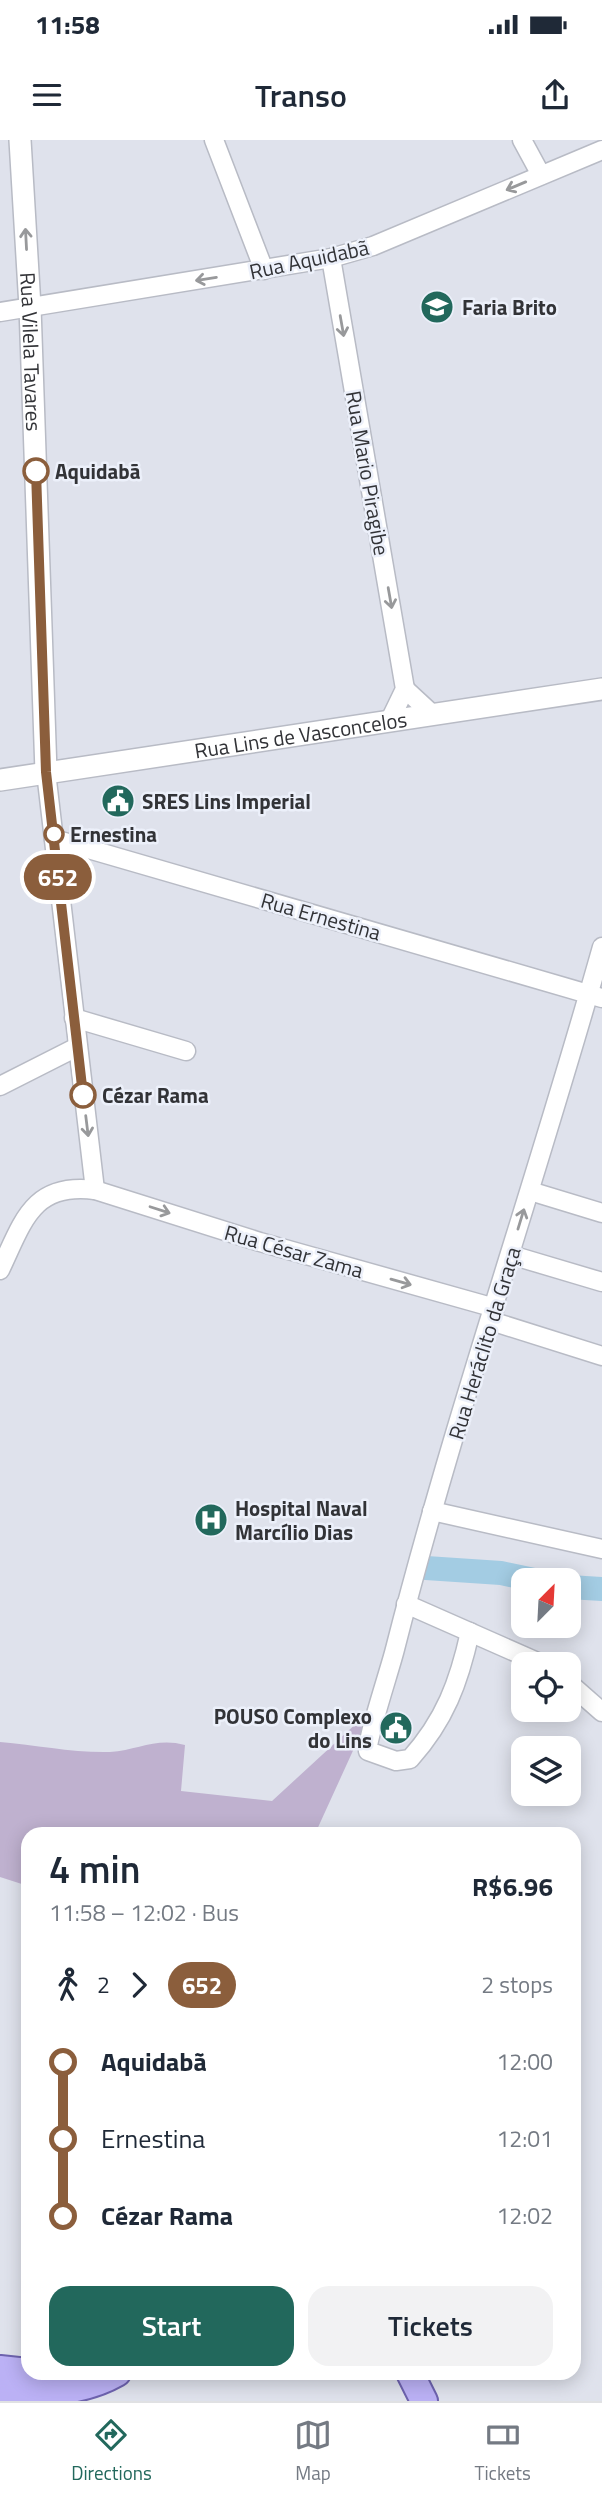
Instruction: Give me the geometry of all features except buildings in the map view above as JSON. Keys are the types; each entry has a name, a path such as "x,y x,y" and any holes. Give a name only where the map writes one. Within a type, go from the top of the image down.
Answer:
{"main road":[{"path":"0,2369 21,2371"},
{"path":"0,2389 63,2391 83,2388 101,2380"},
{"path":"414,2380 424,2401"},
{"path":"428,2380 439,2401"}],"street":[{"name":"Rua Vilela Tavares","path":"20,140 30,307 46,772 95,1190"},
{"path":"214,140 264,270"},
{"path":"522,140 541,176"},
{"name":"Rua Aquidabã","path":"0,312 331,258 373,246 602,150"},
{"name":"Rua Mario Piragibe","path":"331,258 405,689"},
{"path":"390,720 405,689 431,713"},
{"name":"Rua Lins de Vasconcelos","path":"0,780 602,689"},
{"name":"Rua Ernestina","path":"54,839 595,996"},
{"name":"Rua Heráclito da Graça","path":"470,1632 459,1680 449,1702 410,1759 396,1761 372,1754 368,1748 368,1740 380,1706 432,1511 530,1191 595,996 602,947"},
{"path":"74,1018 186,1051"},
{"path":"0,1086 77,1047"},
{"path":"0,1270 25,1217 44,1196 76,1188 95,1190"},
{"name":"Rua César Zama","path":"95,1190 493,1315 602,1356"},
{"path":"530,1191 602,1213"},
{"path":"511,1255 602,1282"},
{"path":"432,1511 602,1549"},
{"path":"406,1604 515,1652"},
{"path":"581,1694 602,1712"}],"shaded area":[{"path":"372,1709 318,1827 21,1827 21,1884 0,1877 0,1742 96,1752 120,1751 165,1742 185,1745 181,1791 272,1801"}],"waterway":[{"path":"426,1568 511,1575"},
{"path":"581,1588 602,1589"}],"bus line":[{"name":"652","path":"36,471 46,772 83,1095"}],"place":[{"name":"Faria Brito","path":"437,307"},
{"name":"Aquidabã","path":"36,471"},
{"name":"SRES Lins Imperial","path":"118,801"},
{"name":"Ernestina","path":"54,834"},
{"name":"Cézar Rama","path":"83,1095"},
{"name":"Hospital Naval Marcílio Dias","path":"211,1520"},
{"name":"POUSO Complexo do Lins","path":"396,1728"}]}
